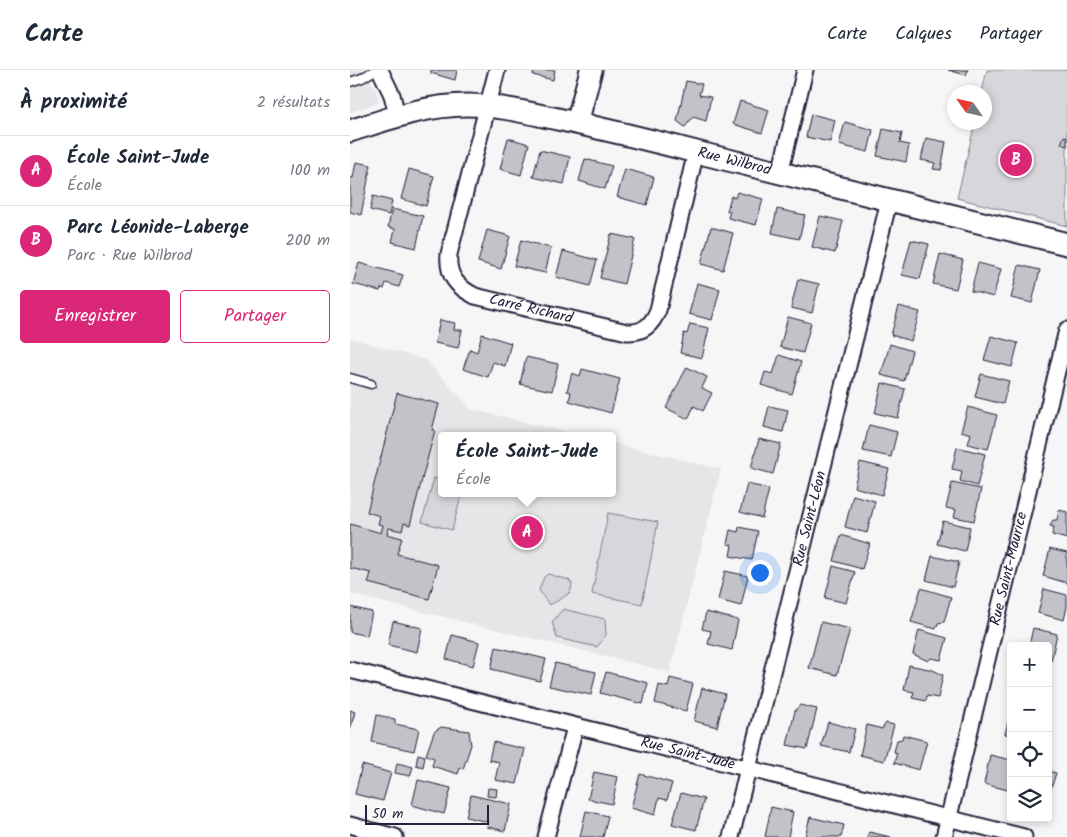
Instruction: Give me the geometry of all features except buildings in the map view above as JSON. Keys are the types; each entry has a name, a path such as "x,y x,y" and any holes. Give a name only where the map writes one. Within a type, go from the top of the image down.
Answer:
{"street":[{"path":"380,70 392,95 398,116"},
{"name":"Carré Richard","path":"496,70 448,264 453,279 460,287 475,296 627,332 641,331 648,326 658,310 696,152"},
{"path":"577,123 592,70"},
{"path":"780,173 805,70"},
{"name":"Rue Wilbrod","path":"350,131 398,116 442,106 488,106 577,123 1067,244"},
{"name":"Rue Saint-Léon","path":"731,837 889,201"},
{"name":"Rue Saint-Maurice","path":"944,837 1067,330"},
{"name":"Rue Saint-Jude","path":"350,670 1024,837"},
{"path":"546,837 575,727"},
{"path":"350,825 395,837"}],"lane":[{"path":"350,82 362,78 375,70"},
{"path":"350,378 371,384"}],"shaded area":[{"path":"350,70 364,70 376,90 379,103 350,112"},
{"path":"987,70 1067,70 1067,226 957,198 973,130 992,130 992,85 984,85"},
{"path":"350,338 426,360 471,409 565,432 438,432 438,497 616,497 616,444 721,469 670,672 350,594"},
{"path":"434,478 438,479 438,497 461,497 452,530 422,522"},
{"path":"608,513 658,522 642,604 592,594"},
{"path":"548,574 569,580 572,584 569,593 549,605 539,590 544,577"},
{"path":"563,609 605,619 606,635 597,647 557,638 552,622"}],"place":[{"name":"Parc Léonide-Laberge","path":"1016,160"},
{"name":"École Saint-Jude","path":"527,532"}]}
